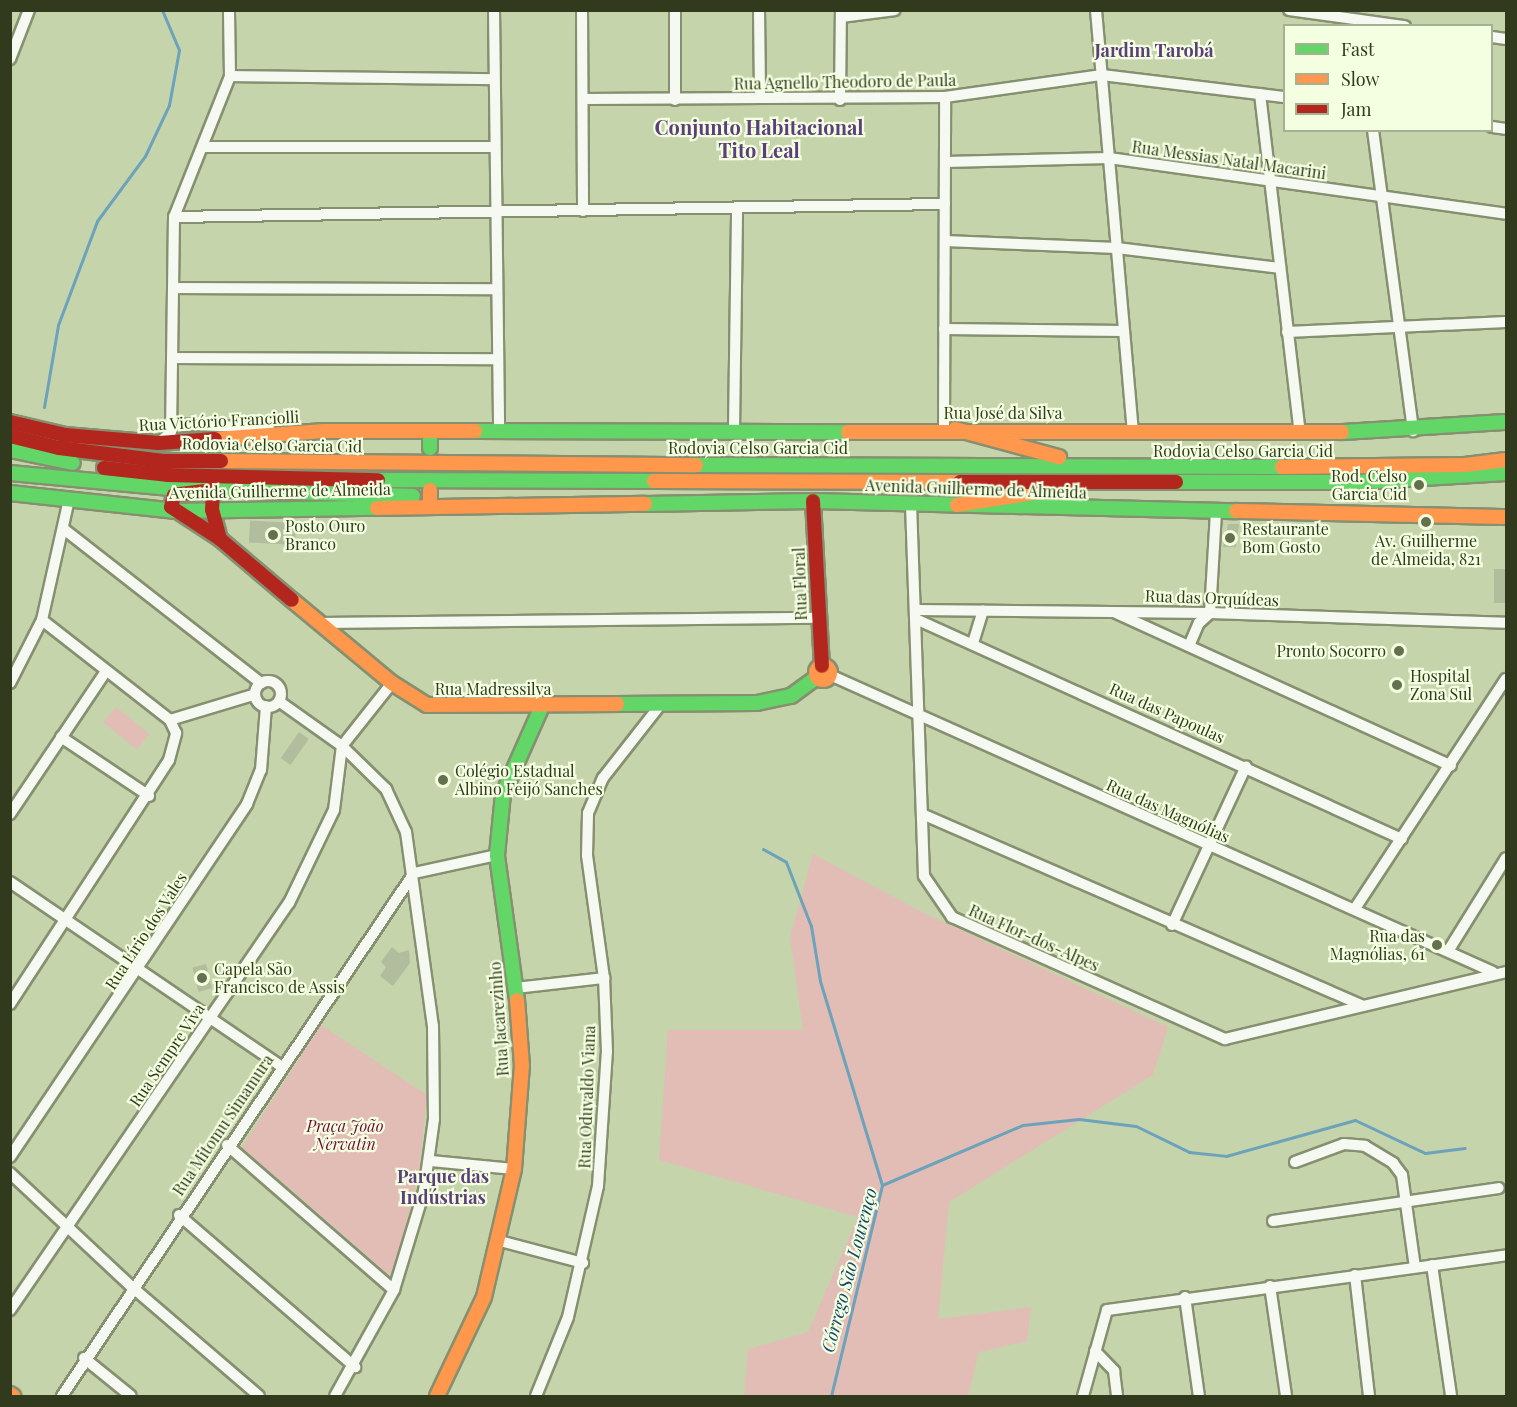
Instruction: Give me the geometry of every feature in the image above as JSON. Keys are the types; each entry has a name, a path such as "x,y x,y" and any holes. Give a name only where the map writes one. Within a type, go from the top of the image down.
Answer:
{"main road":[{"name":"Rua Victório Franciolli","path":"10,422 65,435 159,443 324,431 499,431"},
{"name":"Rua José da Silva","path":"499,431 950,429 1300,433 1413,431 1506,422"},
{"path":"950,429 1040,454 1171,468"},
{"path":"430,431 430,448"},
{"name":"Rodovia Celso Garcia Cid","path":"10,436 59,448 162,461 1171,468 1465,465 1506,460"},
{"name":"Rodovia Celso Garcia Cid","path":"10,450 167,475 436,481 1358,482 1506,475"},
{"path":"10,473 213,490 433,499"},
{"path":"957,506 1063,489 1151,482"},
{"path":"213,490 212,510 220,539"},
{"path":"176,511 171,507 174,495 213,490"},
{"name":"Avenida Guilherme de Almeida","path":"10,493 176,511 433,499 813,501 1216,513 1506,517"},
{"name":"Rua Floral","path":"813,501 817,618 823,673"},
{"name":"Rua Madressilva","path":"176,511 220,539 392,683 434,707 757,703 791,696 823,673"},
{"name":"Rua Jacarezinho","path":"437,1396 484,1297 500,1241 514,1169 522,1066 516,988 497,855 503,794 542,706"}],"street":[{"path":"10,59 29,10"},
{"path":"159,443 171,432 174,217 205,147 230,76 229,10"},
{"path":"494,10 499,431"},
{"path":"582,10 584,212"},
{"path":"675,10 675,99"},
{"path":"759,10 760,98"},
{"path":"840,100 842,14 895,10"},
{"path":"1096,10 1133,431"},
{"path":"1289,10 1393,24"},
{"name":"Rua Agnello Theodoro de Paula","path":"583,99 945,98 1102,75 1283,97"},
{"path":"230,76 494,79"},
{"path":"1260,94 1267,182 1300,433"},
{"path":"945,98 944,329 950,429"},
{"path":"1373,132 1413,431"},
{"path":"205,147 495,147"},
{"name":"Rua Messias Natal Macarini","path":"945,162 1109,158 1506,214"},
{"path":"174,217 584,212 945,204"},
{"path":"734,430 737,208"},
{"path":"945,241 1117,248 1279,268"},
{"path":"173,288 496,289"},
{"path":"1287,332 1399,329 1506,322"},
{"path":"944,329 1124,331"},
{"path":"172,358 498,359"},
{"name":"Rua Victório Franciolli","path":"171,424 324,431"},
{"path":"10,683 42,620 65,530 69,499"},
{"name":"Rua Flor-dos-Alpes","path":"911,504 917,615 924,876 952,917 1225,1039 1493,972 1506,972"},
{"path":"1189,646 1199,623 1210,613 1216,513"},
{"path":"65,530 261,682 279,690 280,702 274,708 266,706 253,695"},
{"path":"973,643 983,610"},
{"name":"Rua das Orquídeas","path":"917,615 983,610 1112,611 1506,623"},
{"path":"1112,611 1451,766"},
{"name":"Rua das Papoulas","path":"917,615 973,643 1402,839"},
{"path":"321,623 817,618"},
{"path":"10,1004 149,796 175,747 170,720 42,620"},
{"path":"10,814 106,671"},
{"name":"Rua das Magnólias","path":"823,673 1208,846 1450,948 1493,972"},
{"path":"1356,907 1451,766 1506,679"},
{"path":"170,720 253,695 261,682"},
{"path":"342,746 392,683"},
{"path":"280,702 342,746 386,789 406,832 414,873 434,1038 430,1161 394,1290 356,1367 335,1396"},
{"name":"Rua Oduvaldo Viana","path":"536,1396 568,1317 583,1263 598,1186 607,1052 604,978 587,855 588,813 603,778 661,705"},
{"name":"Rua Lírio dos Vales","path":"10,1157 139,970 254,790 266,738 266,706"},
{"path":"61,737 149,796"},
{"name":"Rua Sempre Viva","path":"10,1310 70,1226 289,903 316,852 337,799 342,746"},
{"path":"1172,925 1246,766"},
{"path":"922,814 1172,925 1360,1005"},
{"path":"414,873 497,855"},
{"path":"1450,948 1506,858"},
{"name":"Rua Mitomu Simamura","path":"62,1396 84,1358 226,1145 414,873"},
{"path":"10,882 281,1066"},
{"path":"516,988 604,978"},
{"path":"1294,1162 1344,1144 1365,1146 1394,1163 1402,1175 1415,1267"},
{"path":"226,1145 394,1290"},
{"path":"430,1161 514,1169"},
{"path":"10,1173 70,1226 132,1287 259,1396"},
{"path":"1273,1221 1406,1205 1499,1188"},
{"path":"179,1215 356,1367"},
{"path":"500,1241 583,1263"},
{"path":"1083,1396 1107,1310 1185,1297 1506,1255"},
{"path":"1432,1265 1450,1396"},
{"path":"1355,1275 1369,1396"},
{"path":"1270,1286 1287,1396"},
{"path":"1185,1297 1199,1396"},
{"path":"1095,1351 1114,1371 1117,1396"},
{"path":"84,1358 131,1396"}],"green space":[{"path":"116,707 149,734 137,750 103,723"},
{"path":"813,854 922,912 1168,1027 1153,1075 949,1202 938,1319 1031,1307 1027,1341 979,1352 968,1396 744,1396 748,1349 808,1332 858,1217 659,1160 668,1030 803,1030 790,937"},
{"name":"Praça João Nervatin","path":"321,1025 427,1095 418,1177 394,1270 388,1274 242,1147"}],"building":[{"name":"Posto Ouro Branco","path":"250,521 296,523 295,545 249,543"},
{"name":"Restaurante Bom Gosto","path":"1228,524 1239,524 1236,547 1223,547"},
{"path":"1494,569 1506,569 1506,603 1494,603"},
{"path":"299,732 309,739 290,765 281,758"},
{"path":"392,947 399,953 409,950 410,963 393,986 380,976 386,967 381,962"},
{"name":"Capela São Francisco de Assis","path":"206,964 212,988 198,992 192,967"}],"waterway":[{"path":"44,407 58,325 97,221 145,156 169,105 179,50 162,10"},
{"path":"763,849 786,862 811,926 820,981 882,1185"},
{"name":"Córrego São Lourenço","path":"831,1396 882,1185 1023,1125 1079,1119 1136,1126 1189,1152 1226,1156 1355,1120 1425,1153 1465,1148"}],"traffic: fast":[{"path":"1342,432 1506,422"},
{"path":"430,431 430,448"},
{"path":"475,431 848,432"},
{"path":"10,450 73,463"},
{"path":"696,465 1282,467"},
{"path":"10,473 170,488 413,496"},
{"path":"1176,482 1358,482 1506,473"},
{"path":"378,480 654,481"},
{"path":"10,493 176,511 377,508"},
{"path":"645,504 813,501 1236,511"},
{"path":"617,704 757,703 791,696 817,677"},
{"path":"517,1000 497,855 503,794 542,706"}],"traffic: slow":[{"path":"955,429 1059,457"},
{"path":"215,439 324,431 475,431"},
{"path":"848,432 1342,432"},
{"path":"1282,467 1465,465 1506,460"},
{"path":"221,461 696,465"},
{"path":"654,481 960,482"},
{"path":"430,490 430,505"},
{"path":"957,505 1053,490"},
{"path":"377,508 645,504"},
{"path":"1236,511 1506,517"},
{"path":"292,600 392,683 427,705 617,704"},
{"path":"820,666 826,666 830,673 826,680 820,680 816,676 816,670 820,666"},
{"path":"437,1396 484,1297 514,1169 522,1066 517,1000"}],"traffic: jam":[{"path":"10,422 65,435 159,443 215,439"},
{"path":"10,436 59,448 163,461 221,461"},
{"path":"104,468 167,475 378,480"},
{"path":"960,482 1176,482"},
{"path":"220,539 212,510 213,490 174,495 171,507 220,539 292,600"},
{"path":"813,501 822,666"}],"place":[{"name":"Rod. Celso Garcia Cid","path":"1419,485"},
{"name":"Av. Guilherme de Almeida, 821","path":"1426,522"},
{"name":"Posto Ouro Branco","path":"273,535"},
{"name":"Restaurante Bom Gosto","path":"1230,538"},
{"name":"Pronto Socorro","path":"1399,651"},
{"name":"Hospital Zona Sul","path":"1397,685"},
{"name":"Colégio Estadual Albino Feijó Sanches","path":"443,780"},
{"name":"Rua das Magnólias, 61","path":"1437,945"},
{"name":"Capela São Francisco de Assis","path":"202,978"}],"district":[{"name":"Jardim Tarobá","path":"1154,50"},
{"name":"Conjunto Habitacional Tito Leal","path":"759,138"},
{"name":"Parque das Indústrias","path":"443,1187"}]}
